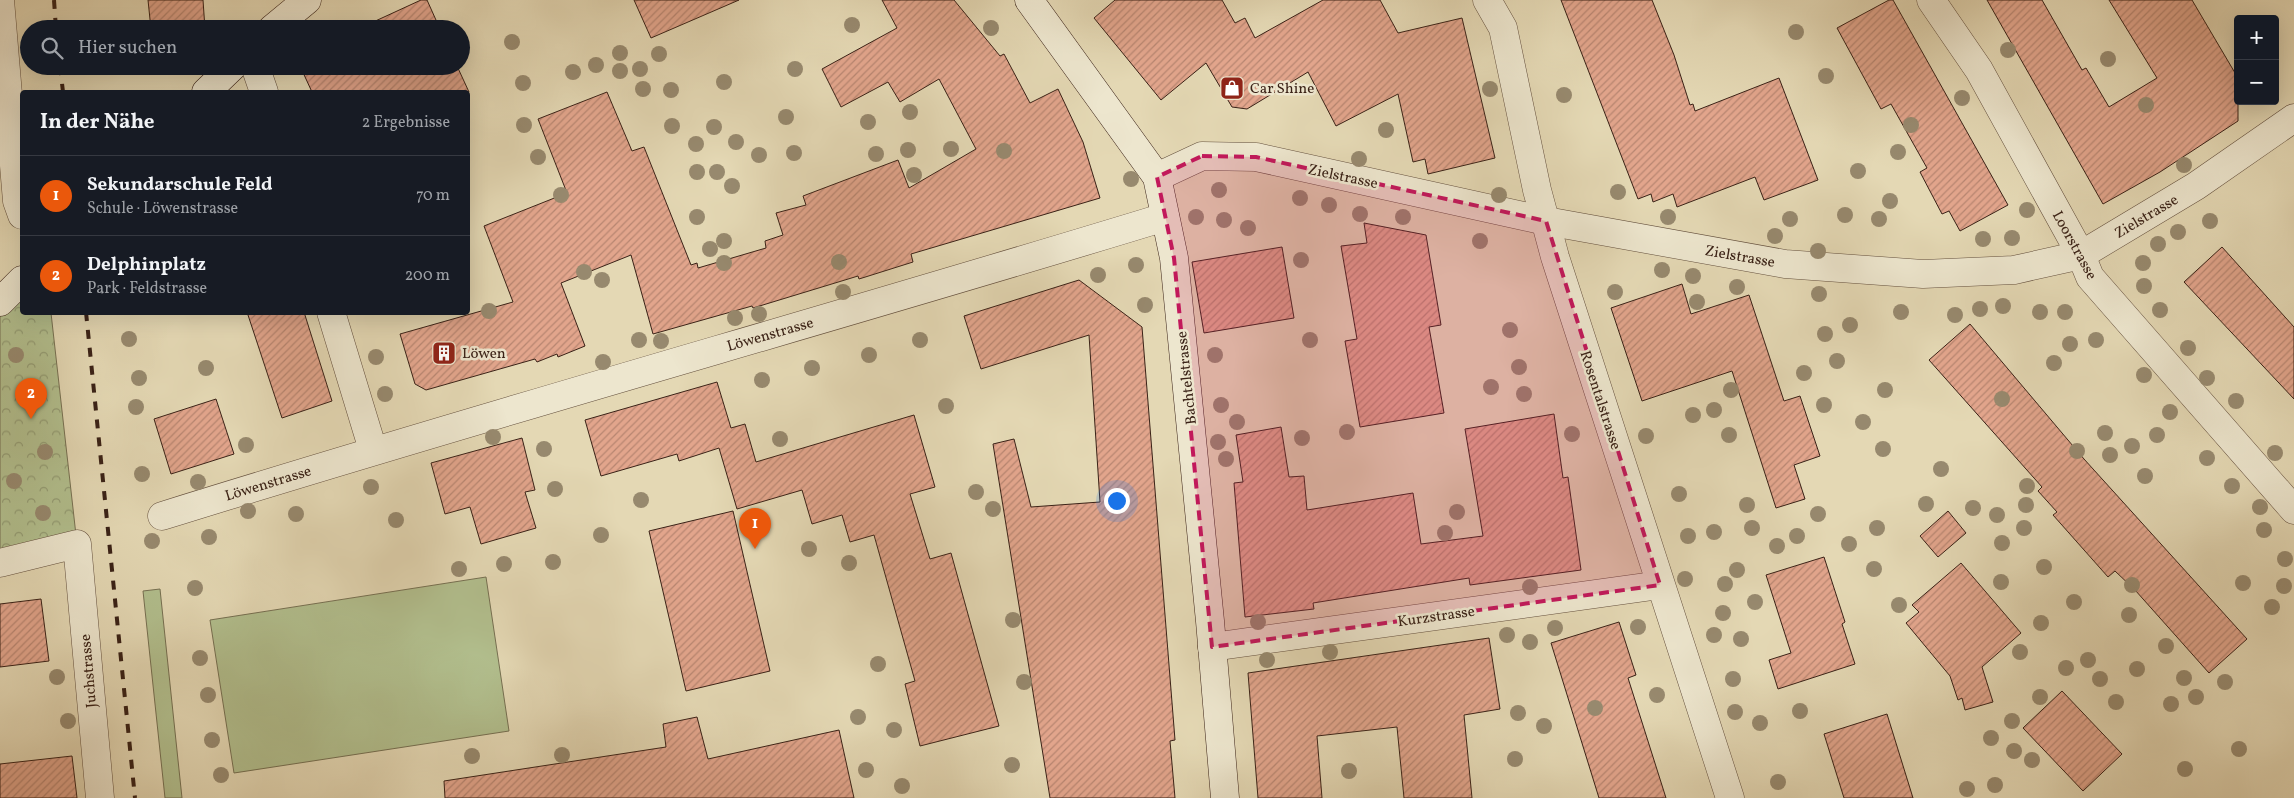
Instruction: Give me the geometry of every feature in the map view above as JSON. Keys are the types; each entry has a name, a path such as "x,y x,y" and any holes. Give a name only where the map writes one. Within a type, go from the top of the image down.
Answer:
{"street":[{"path":"0,0 20,208"},
{"path":"283,20 307,0"},
{"name":"Bachtelstrasse","path":"1030,0 1157,177 1174,258 1225,798"},
{"name":"Rosentalstrasse","path":"1487,0 1504,28 1537,190 1555,257 1730,798"},
{"name":"Loorstrasse","path":"1931,0 1978,70 2081,255 2090,277 2294,510"},
{"path":"208,90 224,75"},
{"path":"259,75 263,90"},
{"name":"Zielstrasse","path":"1157,177 1202,156 1256,157 1546,221 1785,264 1924,274 2014,270 2081,255 2196,186 2294,118"},
{"name":"Löwenstrasse","path":"162,516 373,450 937,287 1165,217"},
{"path":"0,302 20,282"},
{"path":"332,315 373,450"},
{"name":"Juchstrasse","path":"0,563 76,544 100,798"},
{"name":"Kurzstrasse","path":"1212,647 1660,585"}],"highlighted area":[{"path":"1202,156 1256,157 1546,221 1660,585 1212,647 1174,258 1157,177"}],"green space":[{"path":"20,282 20,315 51,315 77,544 0,563 0,302"},
{"path":"486,577 509,731 234,773 210,620"},
{"path":"160,589 182,798 165,798 143,591"}],"building":[{"path":"148,0 203,0 204,20 150,20"},
{"path":"421,0 427,0 436,20 378,20"},
{"path":"634,0 739,0 651,38"},
{"path":"882,0 954,0 1000,56 1004,54 1030,103 1058,89 1083,142 1100,198 911,254 913,262 859,279 858,276 753,308 752,306 653,334 631,255 561,283 585,346 558,357 557,354 537,362 535,359 426,390 415,384 400,334 513,302 484,226 567,193 538,119 607,92 632,151 644,147 691,265 697,263 698,268 766,248 765,241 783,235 776,213 806,205 803,196 898,160 909,188 976,149 939,79 900,102 888,82 841,107 822,69 897,28"},
{"path":"1115,0 1222,0 1235,23 1245,18 1255,38 1323,0 1380,0 1398,33 1462,18 1495,158 1428,174 1425,159 1413,162 1398,94 1336,126 1308,72 1247,109 1232,107 1206,63 1161,100 1094,18"},
{"path":"1561,0 1652,0 1674,55 1690,105 1693,104 1695,111 1779,78 1818,180 1764,200 1755,177 1677,207 1673,194 1653,202 1651,194 1638,199"},
{"path":"1889,0 1893,0 2008,205 1960,231 1949,211 1942,214 1920,172 1927,168 1891,104 1881,109 1837,28"},
{"path":"1987,0 2042,0 2082,70 2086,68 2109,107 2157,78 2109,0 2192,0 2234,71 2234,105 2238,105 2238,121 2160,172 2103,204"},
{"path":"304,75 461,75 468,90 311,90"},
{"path":"1364,223 1426,235 1441,325 1429,327 1444,413 1360,427 1345,341 1357,339 1341,246 1367,243"},
{"path":"1282,247 1294,318 1204,333 1192,262"},
{"path":"2222,247 2294,327 2294,399 2184,282"},
{"path":"1079,280 1142,327 1175,740 1170,741 1175,798 1050,798 993,444 1014,439 1031,507 1100,502 1089,335 981,369 964,316"},
{"path":"1682,284 1691,314 1749,295 1784,401 1800,396 1820,456 1794,465 1805,499 1776,508 1732,371 1642,401 1611,308"},
{"path":"248,315 305,315 332,401 282,418"},
{"path":"1970,324 2084,459 2247,639 2209,673 2135,590 2115,571 2108,577 2053,515 2057,512 2038,491 2042,487 1929,360"},
{"path":"717,382 731,428 745,424 756,462 914,415 935,487 910,494 930,559 951,553 999,726 920,746 905,684 915,681 874,535 850,542 842,515 812,524 802,490 737,509 719,448 679,461 677,454 601,476 585,420"},
{"path":"216,399 234,454 171,474 154,419"},
{"path":"1554,414 1563,478 1568,477 1581,570 1470,585 1469,578 1313,603 1314,609 1245,617 1234,483 1243,482 1236,435 1281,427 1289,477 1304,476 1307,510 1413,493 1421,544 1483,536 1465,429"},
{"path":"522,438 535,490 525,492 536,528 481,544 470,507 445,514 431,463"},
{"path":"733,511 770,671 686,691 649,531"},
{"path":"1948,511 1966,533 1938,557 1920,536"},
{"path":"1824,557 1845,622 1842,624 1855,664 1778,689 1769,660 1791,653 1766,575"},
{"path":"1961,563 2021,633 1982,667 1993,702 1965,710 1962,698 1958,700 1950,676 1906,623 1919,612 1912,605"},
{"path":"41,599 49,661 0,667 0,604"},
{"path":"1619,622 1636,675 1628,678 1666,798 1599,798 1551,643"},
{"path":"1489,638 1500,709 1464,715 1472,798 1404,798 1397,727 1317,736 1322,798 1258,798 1248,673"},
{"path":"2062,691 2122,754 2083,791 2023,728"},
{"path":"1887,714 1913,798 1844,798 1824,734"},
{"path":"697,717 708,759 839,730 854,798 445,798 444,781 666,747 663,724"},
{"path":"72,756 77,798 0,798 0,764"}],"railway":[{"path":"54,0 55,20"},
{"path":"61,75 63,90"},
{"path":"86,315 135,798"}],"place":[{"name":"Car Shine","path":"1232,88"},
{"name":"Löwen","path":"444,353"},
{"name":"Delphinplatz","path":"31,419"},
{"name":"Sekundarschule Feld","path":"755,549"}]}
